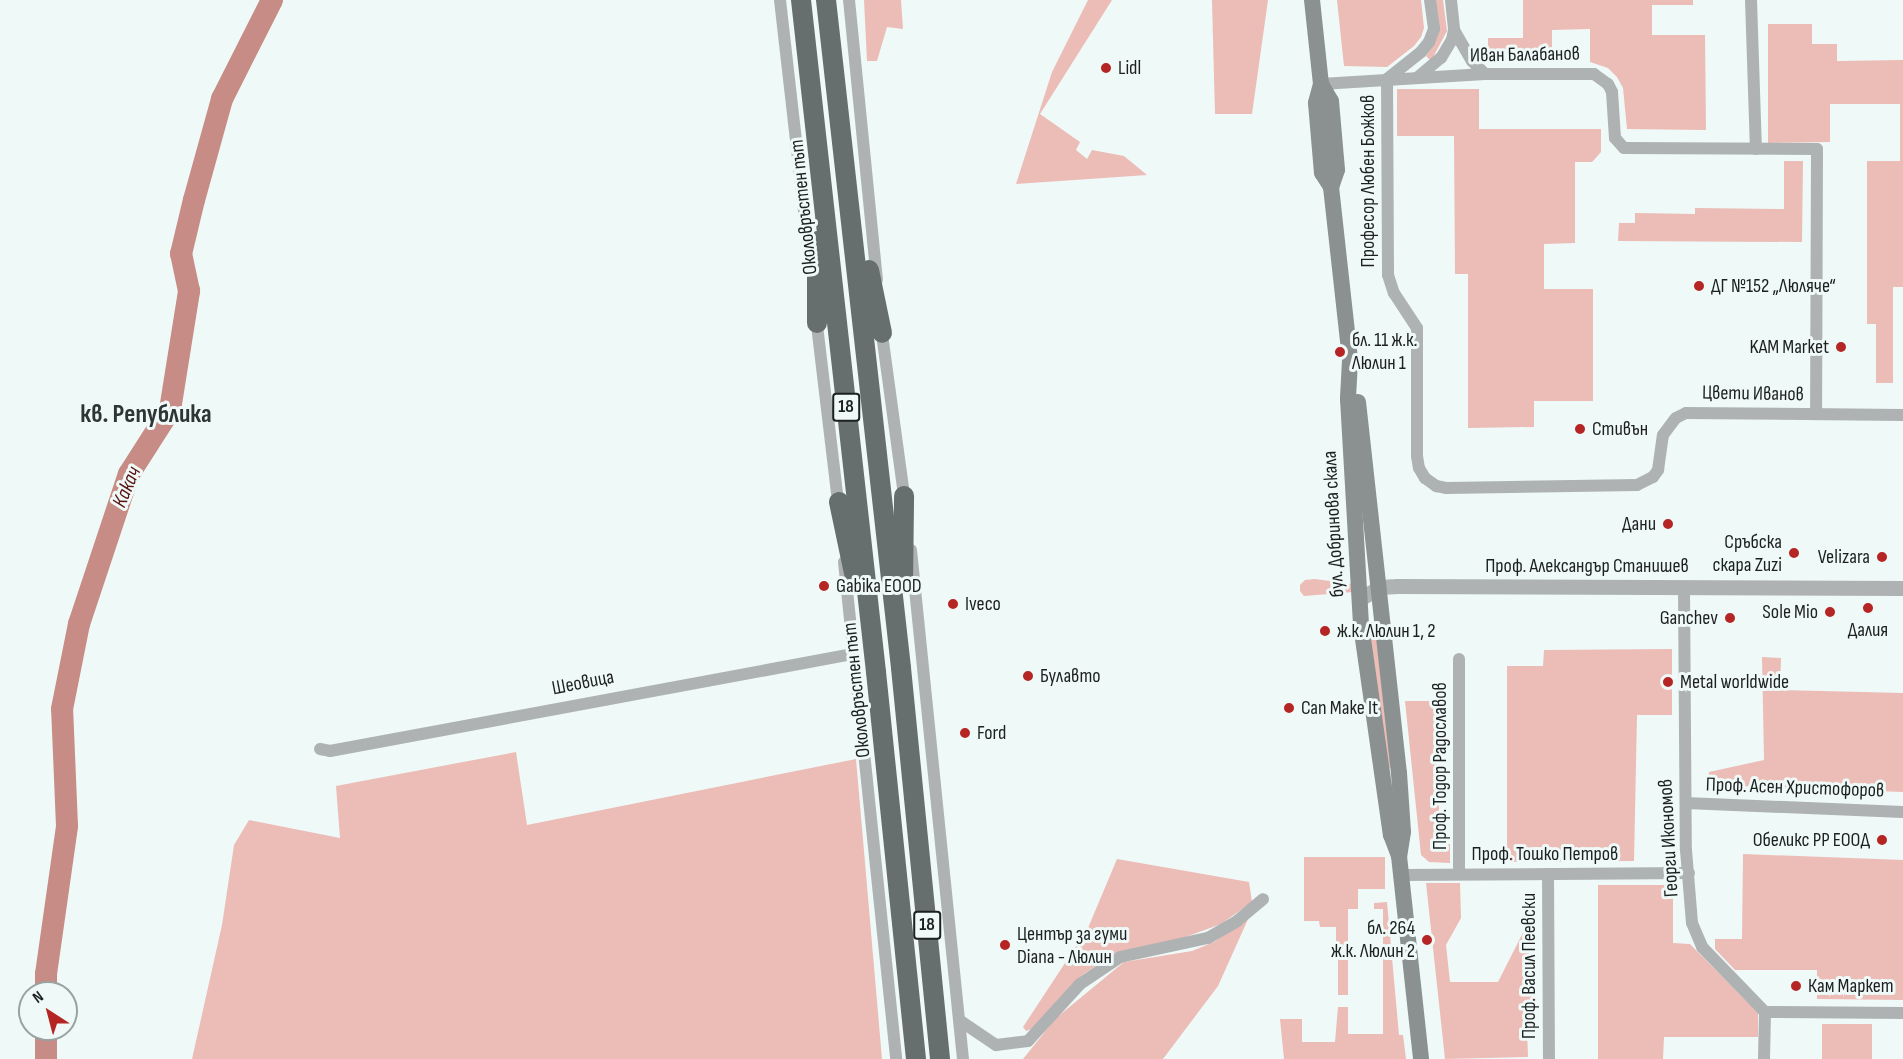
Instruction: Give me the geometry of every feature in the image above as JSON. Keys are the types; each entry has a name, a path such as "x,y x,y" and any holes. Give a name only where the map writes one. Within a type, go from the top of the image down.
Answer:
{"highway":[{"name":"Околовръстен път","path":"801,0 876,672 916,1059"},
{"name":"18","path":"826,0 902,668 940,1059"},
{"path":"817,142 817,323"},
{"path":"847,171 882,333"},
{"path":"902,668 904,496"},
{"path":"839,502 876,672"}],"main road":[{"name":"бул. Добринова скала","path":"1312,0 1321,84 1331,101 1337,170 1331,187 1350,360 1358,395 1379,587 1403,832 1399,856 1421,1059"},
{"name":"бул. Добринова скала","path":"1350,360 1348,399 1360,598 1391,836 1399,856"}],"street":[{"name":"Околовръстен път","path":"780,0 839,502 896,1059"},
{"path":"849,0 882,333 904,496 963,1059"},
{"path":"1387,79 1421,52 1429,42 1434,29 1430,0"},
{"path":"1418,77 1441,58 1452,40 1454,30 1451,0"},
{"path":"1751,0 1756,149"},
{"path":"1454,30 1472,61 1485,74"},
{"name":"Иван Балабанов","path":"1321,84 1485,74 1585,73 1602,77 1612,92 1614,138 1624,148 1817,149 1816,414"},
{"name":"Професор Любен Божков","path":"1387,79 1388,275 1394,293 1417,328 1419,468 1436,486 1446,488 1541,487"},
{"name":"Цвети Иванов","path":"1541,487 1637,485 1646,482 1658,470 1663,435 1668,425 1686,413 1903,415"},
{"path":"1358,571 1379,587 1360,598"},
{"name":"Проф. Александър Станишев","path":"1379,587 1903,588"},
{"name":"Георги Икономов","path":"1684,588 1686,804 1692,922 1702,947 1765,1012"},
{"name":"Шеовица","path":"320,749 330,750 853,654"},
{"name":"Проф. Тодор Радославов","path":"1459,658 1459,874"},
{"name":"Проф. Асен Христофоров","path":"1686,804 1903,812"},
{"name":"Проф. Тошко Петров","path":"1401,875 1689,873"},
{"name":"Проф. Васил Пеевски","path":"1548,874 1549,1059"},
{"path":"959,1020 996,1046 1028,1041 1080,984 1120,957 1208,938 1237,921 1263,899"},
{"path":"1764,1059 1765,1012 1903,1013"}],"shaded area":[{"path":"864,0 901,0 903,29 887,27 877,61 867,61"},
{"path":"1088,0 1112,0 1040,114 1080,142 1076,150 1087,159 1092,150 1124,156 1147,175 1016,184 1052,72"},
{"path":"1212,0 1268,0 1252,114 1215,114"},
{"path":"1337,0 1421,0 1424,28 1421,37 1414,46 1387,67 1344,66"},
{"path":"1436,0 1443,0 1447,31 1431,61 1426,56 1434,44"},
{"path":"1523,0 1693,0 1693,5 1652,5 1652,35 1705,35 1706,130 1627,129 1623,88 1617,77 1608,68 1590,62 1590,29 1552,30 1552,59 1488,60 1488,38 1523,38"},
{"path":"1768,24 1812,24 1812,44 1837,44 1837,61 1903,60 1903,287 1893,287 1893,383 1876,383 1876,324 1867,324 1867,161 1900,161 1900,104 1830,104 1830,142 1768,143"},
{"path":"1397,89 1479,89 1479,129 1601,129 1601,152 1592,162 1575,162 1575,243 1544,244 1544,289 1593,289 1593,401 1534,401 1534,427 1468,428 1468,274 1455,274 1454,136 1397,136"},
{"path":"1784,161 1803,161 1802,242 1618,241 1619,223 1635,223 1635,213 1695,214 1695,208 1784,209"},
{"path":"1315,579 1352,584 1353,592 1304,596 1300,591 1300,585 1305,580"},
{"path":"1375,626 1391,767 1389,768 1367,627"},
{"path":"1672,649 1672,715 1637,715 1634,861 1507,862 1507,666 1543,666 1544,650"},
{"path":"1762,657 1781,658 1780,690 1903,693 1903,792 1708,785 1709,772 1764,760"},
{"path":"1405,701 1439,701 1439,843 1450,844 1450,863 1429,862 1421,855"},
{"path":"516,752 527,825 856,759 882,1059 192,1059 222,925 234,845 249,820 340,838 336,786"},
{"path":"1743,854 1903,860 1903,1000 1817,999 1817,970 1735,970 1715,949 1715,939 1742,939"},
{"path":"1304,857 1385,857 1385,889 1358,889 1358,909 1348,909 1348,945 1336,945 1336,927 1320,927 1319,921 1304,921"},
{"path":"1117,859 1249,882 1252,902 1221,924 1180,939 1117,952 1082,975 1032,1029 1026,1031 1023,1027 1088,928"},
{"path":"1426,883 1460,883 1461,918 1446,945 1450,982 1498,982 1534,915 1536,1027 1527,1028 1528,1057 1445,1059"},
{"path":"1598,885 1673,885 1673,943 1690,944 1758,1013 1758,1037 1664,1037 1663,1059 1598,1059"},
{"path":"1387,902 1399,1035 1403,1035 1406,1059 1284,1059 1280,1019 1302,1019 1302,1042 1335,1042 1338,1007 1348,1007 1348,1034 1383,1034 1383,909 1374,909 1374,903"},
{"path":"1249,917 1218,986 1163,1059 1023,1059 1056,1018 1124,962 1192,951 1214,942"},
{"path":"1338,954 1348,954 1348,995 1338,995"},
{"path":"1822,1024 1872,1024 1872,1059 1822,1059"}],"waterway":[{"name":"Какач","path":"46,981 67,826 62,709 79,624 129,474 170,410 189,291 181,254 194,200 222,99 272,0"},
{"name":"Какач","path":"46,1041 46,1059"}],"place":[{"name":"Lidl","path":"1106,68"},
{"name":"ДГ №152 „Люляче“","path":"1699,286"},
{"name":"KAM Market","path":"1841,347"},
{"name":"бл. 11 ж.к. Люлин 1","path":"1340,352"},
{"name":"Стивън","path":"1580,429"},
{"name":"Дани","path":"1668,524"},
{"name":"Сръбска скара Zuzi","path":"1794,553"},
{"name":"Velizara","path":"1882,557"},
{"name":"Gabika EOOD","path":"824,586"},
{"name":"Iveco","path":"953,604"},
{"name":"Далия","path":"1868,608"},
{"name":"Sole Mio","path":"1830,612"},
{"name":"Ganchev","path":"1730,618"},
{"name":"ж.к. Люлин 1, 2","path":"1325,631"},
{"name":"Булавто","path":"1028,676"},
{"name":"Metal worldwide","path":"1668,682"},
{"name":"Can Make It","path":"1289,708"},
{"name":"Ford","path":"965,733"},
{"name":"Обеликс РР ЕООД","path":"1882,840"},
{"name":"бл. 264 ж.к. Люлин 2","path":"1427,940"},
{"name":"Център за гуми Diana - Люлин","path":"1005,945"},
{"name":"Кам Маркет","path":"1796,986"}],"district":[{"name":"кв. Република","path":"146,415"}]}
